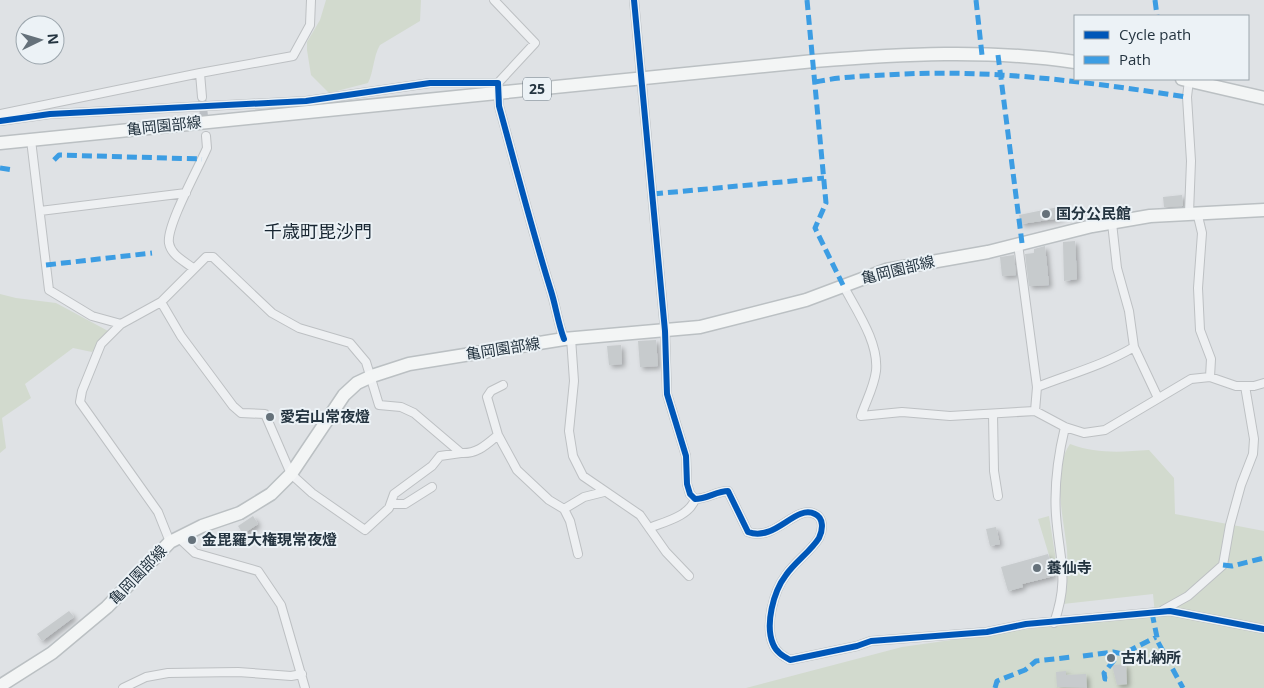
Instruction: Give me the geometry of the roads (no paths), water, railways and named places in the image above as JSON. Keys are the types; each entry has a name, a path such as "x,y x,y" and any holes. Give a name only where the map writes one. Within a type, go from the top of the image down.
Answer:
{"main road":[{"name":"亀岡園部線","path":"0,143 498,88 641,78 890,55 1011,55 1074,62"},
{"path":"1186,80 1264,98"},
{"name":"亀岡園部線","path":"0,686 52,653 107,608 174,540 202,526 240,513 271,494 291,474 344,395 357,384 372,376 409,364 568,339 665,331 750,316 806,300 894,268 988,252 1112,223 1193,212 1264,210"}],"street":[{"path":"0,114 293,56 310,25 311,0"},
{"path":"494,0 535,44 498,88 499,106 542,264 552,293 556,317 568,339 574,381 569,431 573,456 583,476 640,515 666,552 689,576"},
{"path":"634,0 665,331 667,394 686,456 687,484 690,494 695,499"},
{"path":"200,73 202,97"},
{"path":"1186,80 1193,212 1202,233 1198,288 1200,330 1211,359 1210,377"},
{"path":"0,120 50,114 306,101 430,83 498,88"},
{"path":"193,268 173,253 169,243 170,228 207,148 206,136"},
{"path":"31,140 49,290 92,316 121,324"},
{"path":"40,211 186,193"},
{"path":"1112,223 1117,268 1129,311 1134,347 1158,398"},
{"path":"1018,244 1037,387 1035,411"},
{"path":"305,688 281,605 258,572 195,553 174,540 158,512 80,402 82,391 101,344 121,324 161,302 206,256 213,257 272,313 299,328 350,343 366,362 372,376 379,405 401,407 414,413 461,453"},
{"path":"843,285 868,336 875,355 876,370 874,382 861,416 902,412 950,416 1035,411 1065,427 1084,433 1105,430 1191,379 1210,377 1236,386 1264,383"},
{"path":"161,302 181,336 233,406 241,413 265,414 291,474 312,493 365,530 389,508 394,494 432,466 440,456 461,453 470,454 480,450 498,435"},
{"path":"1037,387 1111,360 1134,347"},
{"path":"503,385 490,391 487,397 498,435 516,470 549,500 564,509 570,521 578,554"},
{"path":"1159,612 1188,596 1223,566 1230,525 1241,485 1254,454 1254,439 1245,386"},
{"path":"993,414 994,471 998,496"},
{"path":"1054,623 1063,584 1064,567 1056,501 1059,454 1065,427"},
{"path":"391,504 405,504 432,486"},
{"path":"695,499 728,490 748,532 756,534 767,533 802,513 815,514 820,518 821,532 818,539 784,577 772,607 772,642 781,655 790,660 858,646 871,641 986,632 1026,624 1054,623 1170,611 1221,619 1264,629"},
{"path":"564,509 584,497 604,492"},
{"path":"649,528 673,519 694,505 695,499"},
{"path":"123,688 146,677 168,673 238,672 291,676 302,674"}],"tunnel":[{"path":"202,97 206,136"}],"place":[{"name":"国分公民館","path":"1046,214"},
{"name":"愛宕山常夜燈","path":"270,417"},
{"name":"金毘羅大権現常夜燈","path":"192,540"},
{"name":"養仙寺","path":"1037,568"},
{"name":"古札納所","path":"1111,658"}],"district":[{"name":"千歳町毘沙門","path":"318,232"}]}
